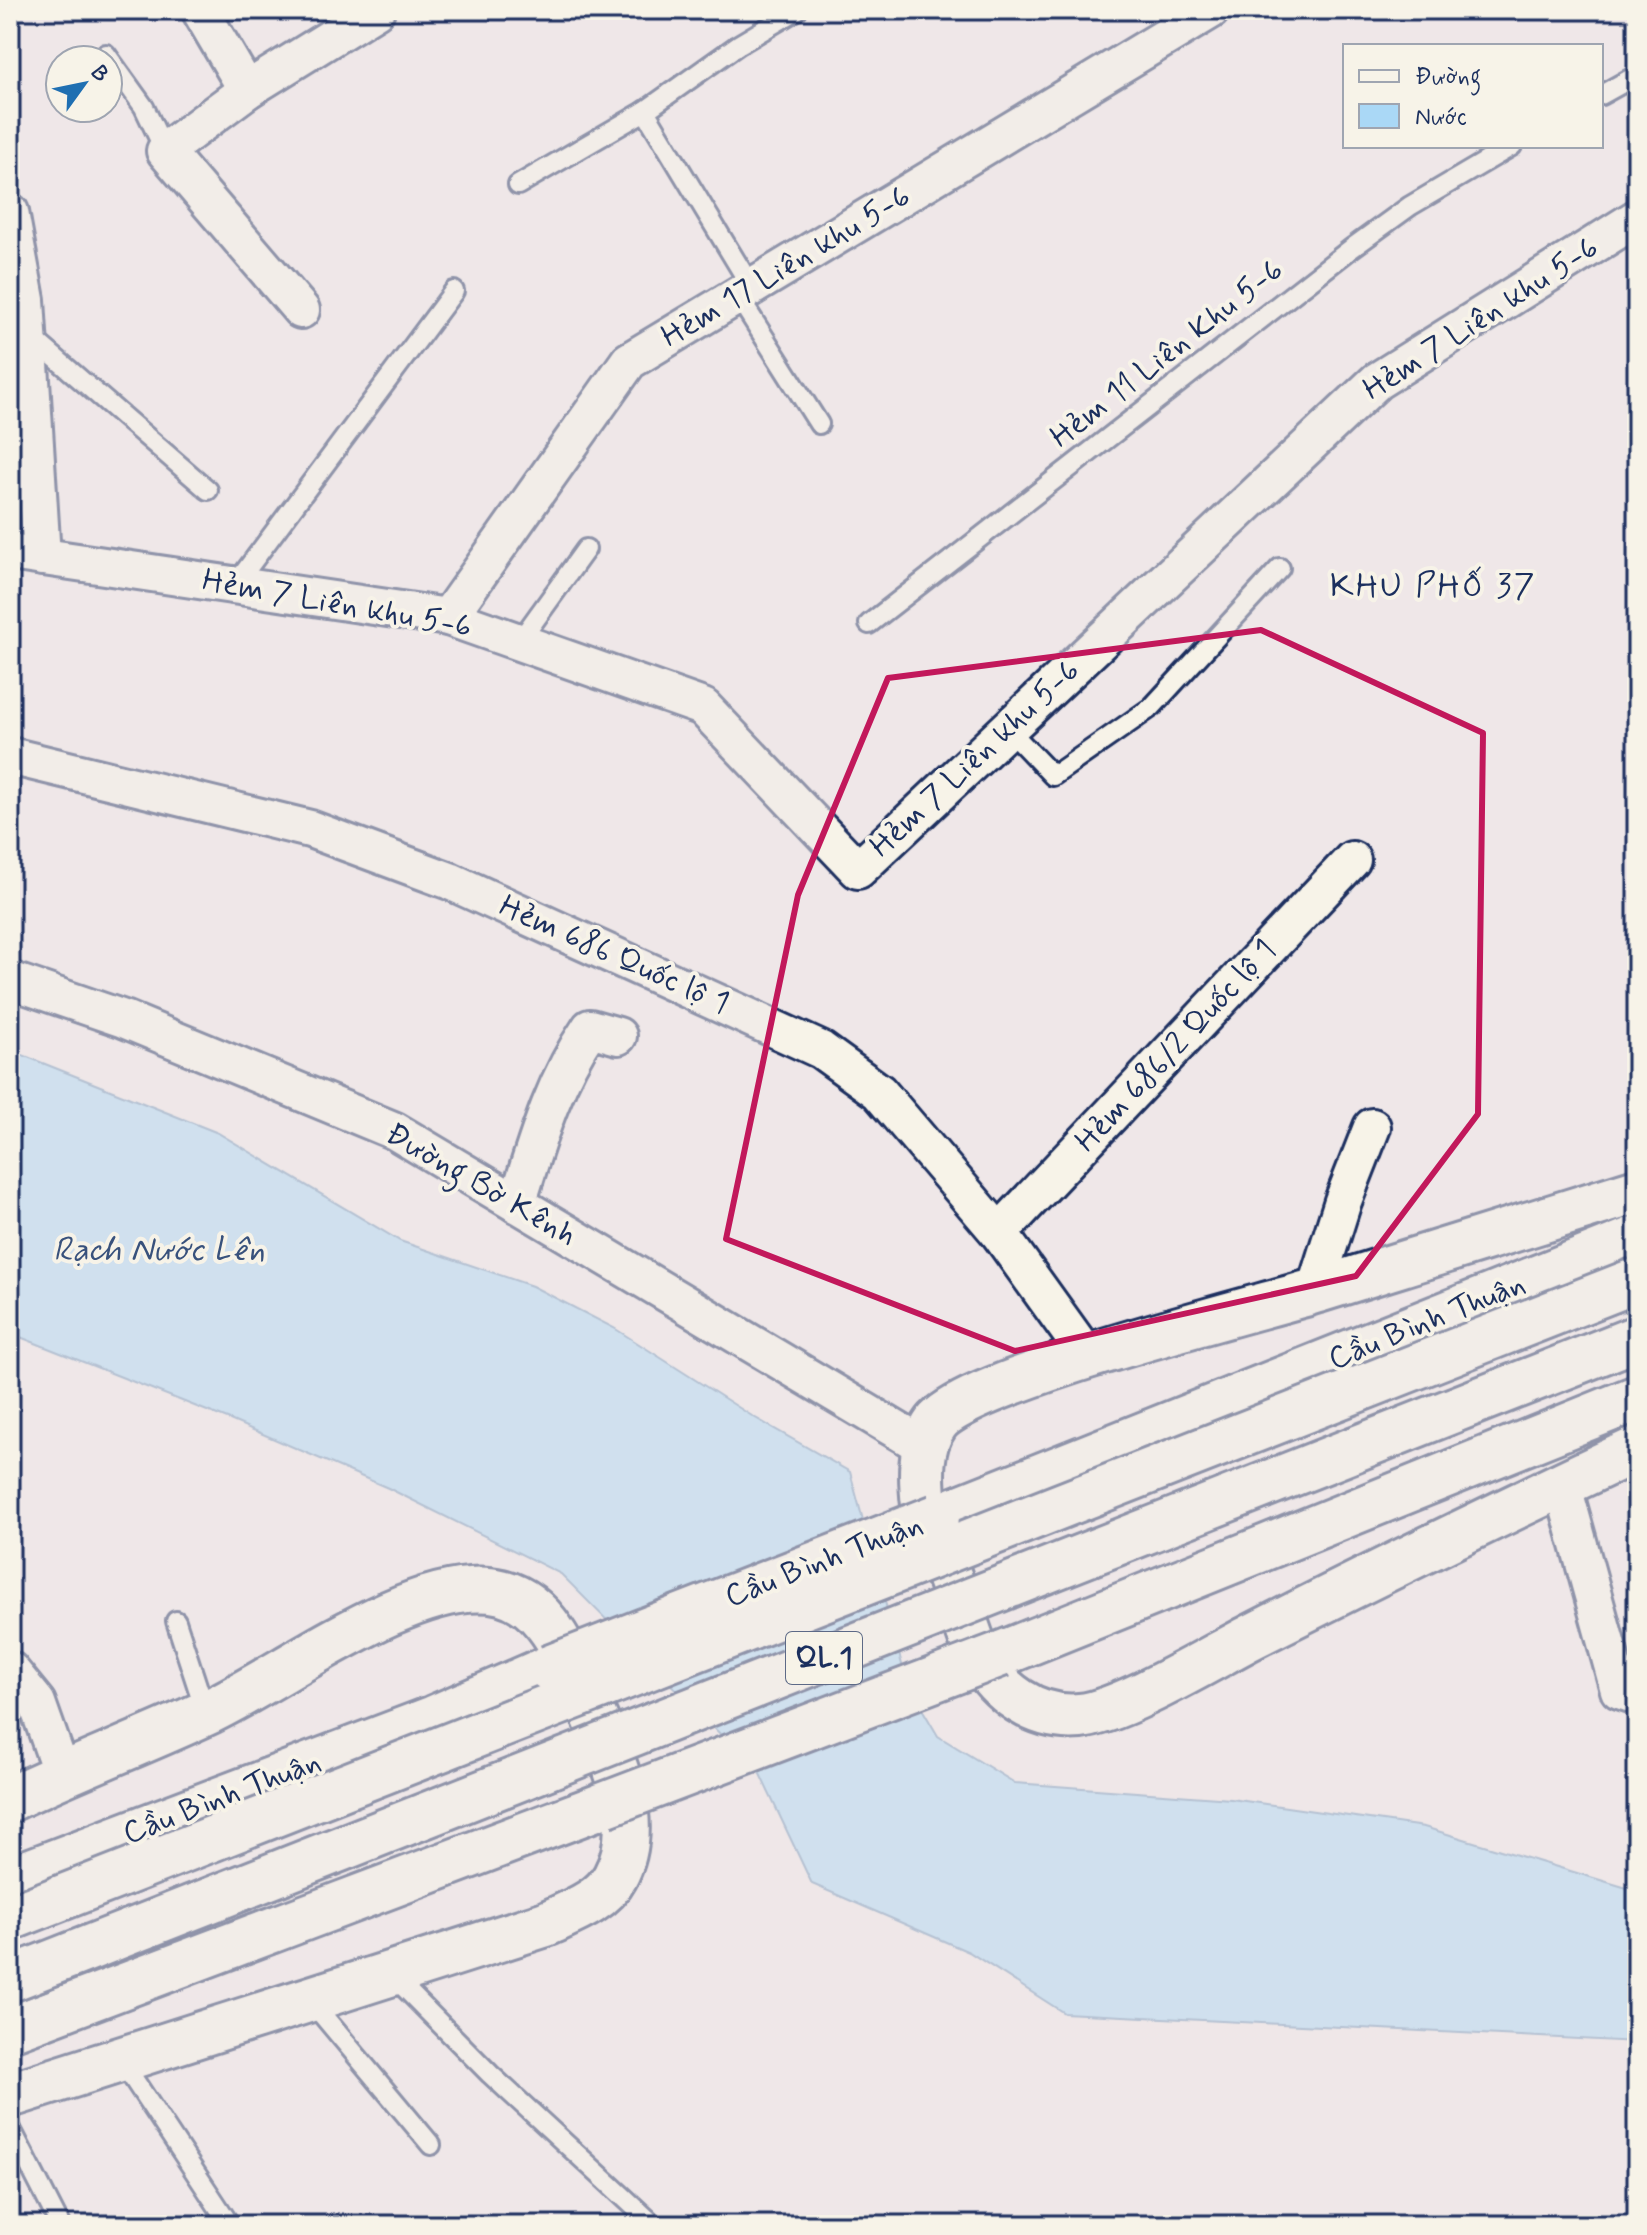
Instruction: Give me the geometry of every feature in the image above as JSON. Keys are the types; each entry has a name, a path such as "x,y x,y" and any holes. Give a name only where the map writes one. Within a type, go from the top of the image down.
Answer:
{"highway":[{"path":"1637,1191 1088,1357 979,1395 951,1409 935,1423 925,1447 921,1480 924,1505 977,1655 990,1677 1008,1694 1053,1716 1088,1715 1123,1702 1562,1483 1637,1449"},
{"name":"Cầu Bình Thuận","path":"10,1879 434,1718 549,1668 1637,1238"},
{"name":"Cầu Bình Thuận","path":"10,1918 1637,1280"},
{"name":"QL.1","path":"10,1979 1637,1338"},
{"name":"QL.1","path":"10,2029 1001,1654 1637,1398"},
{"path":"10,1799 260,1687 366,1626 423,1599 458,1590 492,1590 514,1597 542,1618 558,1636 614,1761 626,1820 623,1855 614,1879 596,1898 546,1924 308,1997 10,2095"}],"street":[{"path":"200,10 247,90"},
{"path":"301,310 165,151 247,90 376,10"},
{"name":"Hẻm 17 Liên khu 5-6","path":"448,617 629,361 1211,10"},
{"path":"10,212 28,335 26,554"},
{"name":"Hẻm 7 Liên khu 5-6","path":"26,554 448,617 703,707 858,870 1377,381 1637,218"},
{"name":"Hẻm 686 Quốc lộ 1","path":"10,756 310,829 450,881 821,1050 879,1092 999,1233 1088,1357"},
{"name":"Hẻm 686/2 Quốc lộ 1","path":"999,1233 1352,860"},
{"name":"Đường Bờ Kênh","path":"10,980 124,1019 395,1131 925,1447"},
{"path":"517,1204 548,1107 578,1047 590,1028 618,1036"},
{"path":"1315,1290 1343,1201 1372,1127"},
{"path":"1562,1483 1619,1690 1637,1696"},
{"path":"10,1670 37,1703 62,1774"}],"lane":[{"path":"518,185 645,111 738,45 797,10"},
{"path":"1603,94 1637,75"},
{"path":"124,79 144,107 165,151"},
{"path":"645,111 819,424"},
{"name":"Hẻm 11 Liên Khu 5-6","path":"869,624 1352,248 1410,206 1509,148"},
{"path":"235,585 454,291"},
{"path":"28,335 208,490"},
{"path":"519,642 586,549"},
{"path":"1008,729 1053,776 1152,707 1280,568"},
{"path":"176,1621 206,1713"},
{"path":"390,1973 490,2074 654,2225"},
{"path":"308,1997 431,2145"},
{"path":"121,2060 230,2225"},
{"path":"10,2127 60,2225"}],"highlighted area":[{"path":"1261,630 1483,733 1478,1114 1356,1276 1015,1351 726,1239 798,895 888,678"}],"water":[{"name":"Rạch Nước Lên","path":"10,1050 218,1133 400,1241 532,1286 614,1328 752,1416 850,1472 907,1683 938,1736 1015,1783 1231,1799 1424,1827 1637,1891 1637,2042 1064,2013 969,1952 812,1884 760,1774 561,1574 388,1488 230,1420 10,1333"}],"district":[{"name":"KHU PHỐ 37","path":"1433,586"}]}
